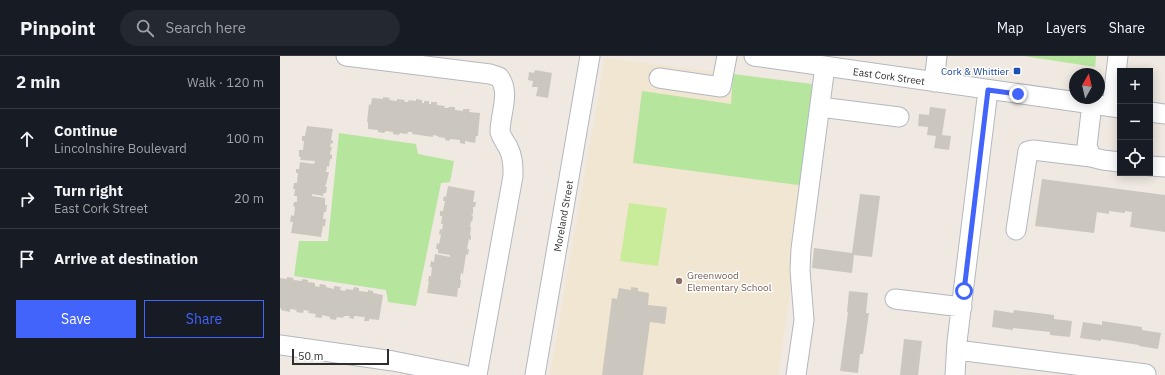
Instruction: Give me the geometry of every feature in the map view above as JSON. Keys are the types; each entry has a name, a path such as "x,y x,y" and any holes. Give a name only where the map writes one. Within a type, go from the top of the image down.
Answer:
{"street":[{"path":"346,56 490,74 499,77 504,86 500,132 510,152 513,176 477,375"},
{"name":"Moreland Street","path":"535,375 590,56"},
{"path":"659,78 722,87 727,56"},
{"path":"934,82 937,56"},
{"path":"1116,107 1118,56"},
{"name":"East Cork Street","path":"761,57 1069,101"},
{"path":"796,375 804,320 800,270 801,249 825,66"},
{"path":"955,375 988,90"},
{"path":"1091,157 1087,146 1092,104"},
{"name":"East Cork Street","path":"1092,104 1116,107"},
{"path":"820,107 899,117"},
{"path":"1153,112 1165,114"},
{"path":"1016,230 1028,151 1034,150 1117,162"},
{"path":"1153,166 1165,168"},
{"path":"896,299 962,307"},
{"path":"280,345 393,361 464,375"},
{"path":"957,350 1146,374"}],"shaded area":[{"name":"Greenwood Elementary School","path":"605,58 820,85 778,375 550,375"}],"green space":[{"path":"1024,56 1096,56 1095,67"},
{"path":"733,74 820,85 806,186 633,163 642,91 731,104"},
{"path":"339,133 416,144 418,154 454,161 450,182 441,183 416,306 388,302 386,290 294,276 299,241 328,241"},
{"path":"629,203 667,208 658,266 620,261"}],"building":[{"path":"535,70 552,73 548,98 536,96 538,87 532,87 533,81 528,80 529,72 534,73"},
{"path":"383,97 390,98 389,100 405,100 404,102 408,102 409,100 416,101 416,99 422,100 422,103 424,103 424,101 429,101 429,104 431,104 431,102 437,102 437,105 445,106 444,108 455,107 455,110 463,111 463,109 470,109 469,112 480,113 478,136 476,136 475,143 465,141 465,144 460,143 460,140 450,139 449,141 438,136 433,135 433,137 412,134 412,132 408,132 407,134 400,133 399,135 393,134 393,132 386,131 384,133 378,132 378,130 368,129 367,122 369,104 371,105 372,98 383,99"},
{"path":"930,107 946,109 942,135 951,136 949,150 934,148 936,136 927,135 928,127 918,126 919,114 929,115"},
{"path":"307,126 333,129 331,140 333,141 333,144 331,143 330,147 332,147 330,154 332,155 332,159 330,159 329,167 327,166 326,172 329,172 325,185 327,187 326,193 324,193 323,196 312,194 312,196 325,198 325,205 327,205 323,219 326,219 325,226 323,226 321,237 291,233 293,222 290,222 291,215 294,216 295,207 293,206 294,202 297,202 297,196 294,196 295,189 293,189 294,183 297,183 298,173 296,173 296,169 299,169 300,162 314,164 315,161 300,160 301,157 299,157 299,150 303,150 304,141 302,141 302,136 305,136"},
{"path":"1042,179 1165,195 1165,232 1130,227 1132,212 1125,211 1125,213 1109,211 1109,214 1097,212 1094,233 1035,226"},
{"path":"448,186 475,191 473,202 476,202 475,207 473,207 473,214 471,214 473,216 470,227 471,240 469,239 467,249 469,249 468,255 466,254 457,297 427,293 429,276 431,276 431,261 434,262 435,254 450,257 450,255 438,253 438,249 436,249 441,235 439,234 440,229 442,230 443,224 441,224 442,216 440,216 440,211 443,211 445,201 443,201 444,196 446,197"},
{"path":"860,194 880,196 872,257 854,255 852,273 812,268 814,248 852,253"},
{"path":"287,277 294,278 293,280 308,280 308,282 315,283 315,286 319,287 320,284 334,289 334,286 341,287 340,290 345,291 346,289 353,290 354,287 359,288 359,291 368,292 368,290 373,291 373,293 383,295 379,320 369,319 369,321 364,321 365,317 354,316 354,319 349,318 350,316 344,316 343,318 337,317 336,320 322,315 322,318 315,317 316,314 308,313 309,311 304,310 303,313 290,309 290,312 281,310 280,278 287,279"},
{"path":"631,287 638,288 638,291 649,293 648,305 667,307 665,324 650,322 643,375 602,375 612,298 617,299 619,288 631,290"},
{"path":"849,291 868,293 866,313 869,313 863,354 860,354 858,373 840,371 848,312"},
{"path":"994,310 1013,313 1014,310 1054,315 1054,319 1072,321 1070,337 1050,335 1050,332 992,327"},
{"path":"1102,321 1142,327 1142,330 1161,333 1158,349 1101,339 1101,341 1080,338 1083,322 1102,325"},
{"path":"904,339 922,341 918,375 900,375"}],"place":[{"name":"Cork & Whittier","path":"1017,71"},
{"name":"Greenwood Elementary School","path":"679,281"}],"route":[{"path":"964,291 988,90 1018,94"}]}
